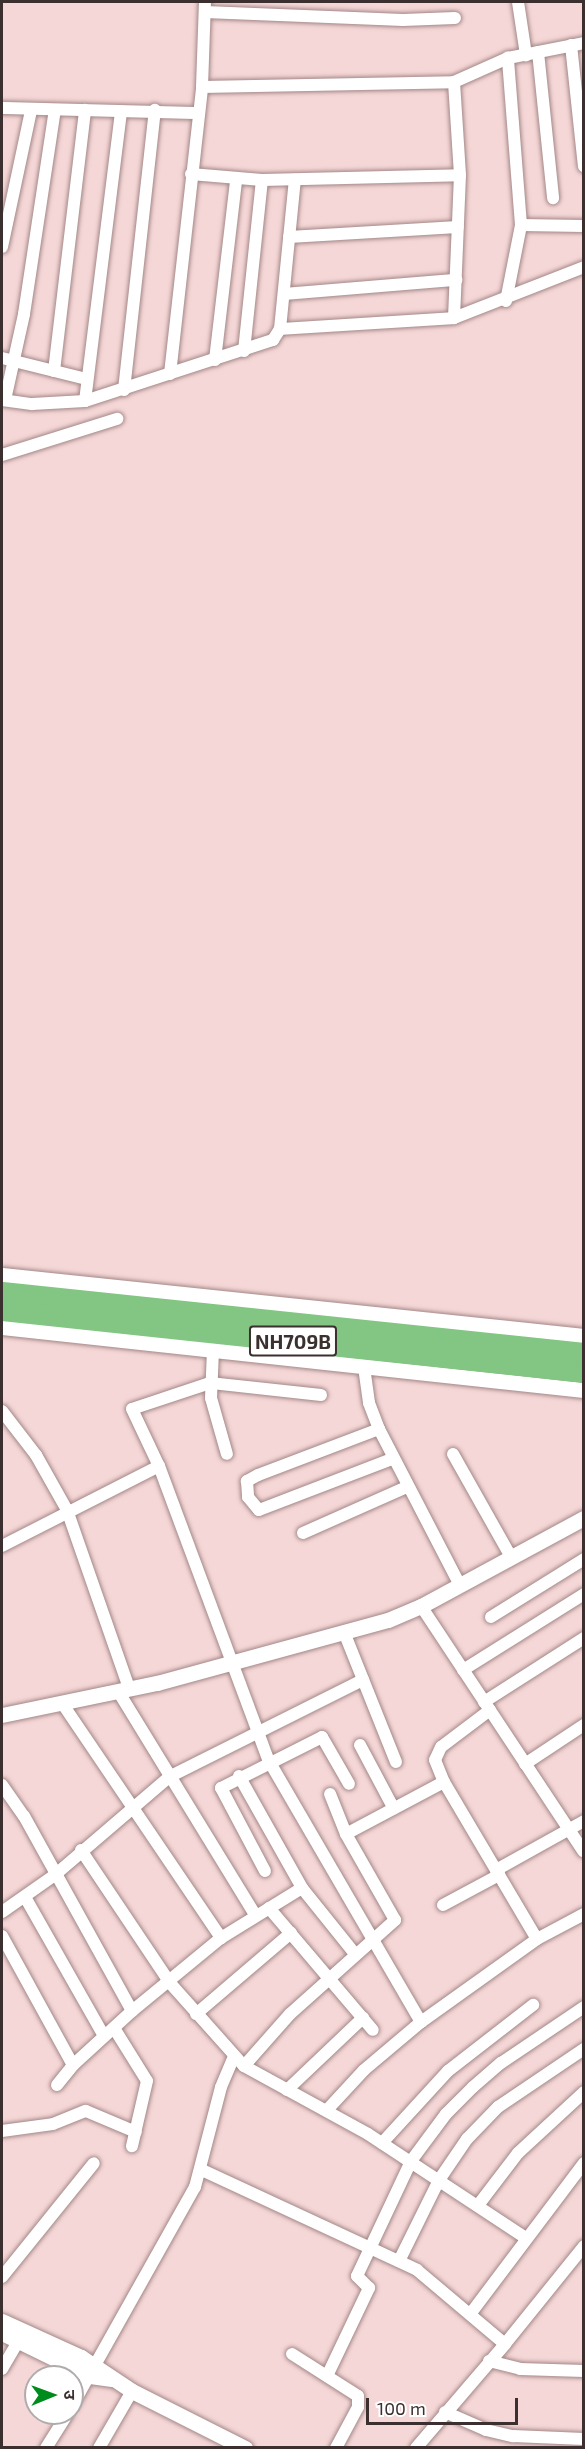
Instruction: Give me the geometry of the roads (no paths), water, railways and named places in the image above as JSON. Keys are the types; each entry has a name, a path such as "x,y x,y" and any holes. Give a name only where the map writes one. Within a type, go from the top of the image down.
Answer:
{"highway":[{"name":"NH709B","path":"2,1292 584,1353"},
{"name":"NH709B","path":"2,1310 584,1371"}],"street":[{"path":"518,2 532,54 553,198"},
{"path":"170,374 202,87 205,7 403,20 455,18"},
{"path":"202,87 454,82 508,58 577,44 584,166"},
{"path":"506,301 521,225 508,58"},
{"path":"454,82 460,176 454,318"},
{"path":"2,108 154,110 198,113"},
{"path":"2,247 31,110"},
{"path":"55,110 15,361 3,400 32,404 85,401 273,340 280,328 295,180"},
{"path":"54,371 85,110"},
{"path":"124,390 154,110"},
{"path":"85,401 121,111"},
{"path":"191,174 236,180 460,176"},
{"path":"2,179 15,181"},
{"path":"215,360 236,180"},
{"path":"244,351 262,180"},
{"path":"521,225 584,226"},
{"path":"289,237 458,226"},
{"path":"280,328 454,318 506,301 584,267"},
{"path":"284,294 456,280"},
{"path":"2,358 86,379"},
{"path":"2,455 117,419"},
{"path":"2,1275 584,1336"},
{"path":"2,1327 213,1350 364,1370 584,1390"},
{"path":"213,1350 210,1376 226,1454"},
{"path":"364,1370 366,1389 379,1429 407,1487 460,1585"},
{"path":"321,1395 210,1376 132,1409 159,1466 269,1761 421,2022"},
{"path":"2,1412 36,1455 67,1510 124,1690 169,1777 255,1915"},
{"path":"379,1429 252,1478 246,1485 250,1503 259,1510 393,1459"},
{"path":"453,1454 511,1557"},
{"path":"2,1546 67,1510 159,1466"},
{"path":"303,1533 407,1487"},
{"path":"2,1715 124,1690 232,1663 344,1632 421,1606 584,1518"},
{"path":"491,1617 584,1559"},
{"path":"463,1670 584,1594"},
{"path":"421,1606 583,1851"},
{"path":"344,1632 396,1762"},
{"path":"537,1939 444,1782 436,1753 487,1706 584,1638"},
{"path":"2,1912 56,1874 81,1850 169,1777 363,1680"},
{"path":"62,1703 135,1806 221,1938"},
{"path":"525,1764 584,1725"},
{"path":"265,1871 221,1791 239,1776 324,1737 349,1784"},
{"path":"360,1744 394,1809"},
{"path":"239,1776 302,1888 355,1954"},
{"path":"346,1834 444,1782"},
{"path":"2,1785 56,1874 132,2011"},
{"path":"244,2066 330,1977 355,1954 393,1925 395,1915 346,1834 330,1794"},
{"path":"443,1905 584,1821"},
{"path":"81,1850 170,1983 244,2066 327,2110 382,2143 479,2204 526,2238"},
{"path":"57,2085 73,2065 132,2011 170,1983 221,1938 302,1888"},
{"path":"25,1897 109,2032 147,2081 132,2146"},
{"path":"268,1908 330,1977 373,2030"},
{"path":"327,2110 364,2070 421,2022 537,1939 584,1914"},
{"path":"196,2014 291,1933"},
{"path":"2,1936 73,2065"},
{"path":"382,2143 448,2071 533,2005"},
{"path":"327,2376 369,2288 357,2276 368,2247 411,2161 446,2114 473,2087 501,2063 584,2007"},
{"path":"287,2090 363,2018"},
{"path":"399,2261 439,2180 467,2139 498,2107 584,2049"},
{"path":"84,2386 202,2170 217,2101 234,2057"},
{"path":"479,2204 518,2153 584,2092"},
{"path":"2,2131 53,2124 86,2111 136,2132"},
{"path":"2,2277 94,2163"},
{"path":"471,2313 584,2163"},
{"path":"202,2170 399,2261 435,2283 506,2344"},
{"path":"416,2448 506,2344 584,2246"},
{"path":"2,2321 22,2335 112,2379 237,2446"},
{"path":"2,2333 22,2335"},
{"path":"2,2369 22,2335"},
{"path":"292,2354 355,2393 360,2402 336,2448"},
{"path":"489,2361 520,2369 584,2371"},
{"path":"99,2448 132,2391"},
{"path":"445,2412 486,2430 513,2436 584,2439"},
{"path":"46,2448 60,2425"}]}
